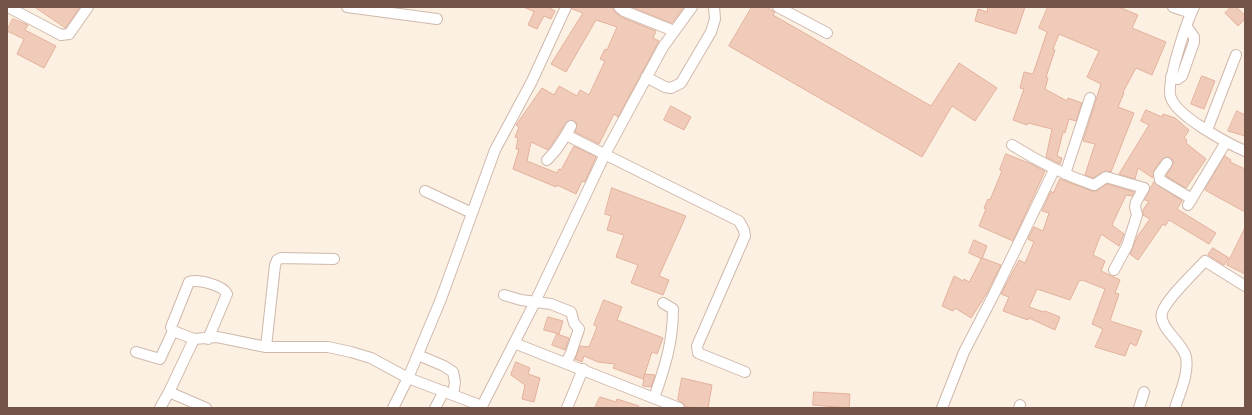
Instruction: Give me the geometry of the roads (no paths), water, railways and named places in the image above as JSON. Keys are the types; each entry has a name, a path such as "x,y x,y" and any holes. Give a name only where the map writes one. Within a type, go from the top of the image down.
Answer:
{"street":[{"path":"8,7 61,35 66,36 88,7"},
{"path":"347,7 437,20"},
{"path":"393,408 408,378 441,298 495,150 532,81 566,7"},
{"path":"619,7 624,12 674,31"},
{"path":"173,331 194,339 208,339 217,337 228,338 266,347 328,347 371,358 408,378 482,407 535,302 605,154 646,77 674,31 692,7"},
{"path":"646,77 665,87 671,88 681,83 711,32 715,19 714,7"},
{"path":"778,7 827,33"},
{"path":"1173,7 1193,10 1171,77 1169,92 1174,104 1193,121 1226,142 1245,151"},
{"path":"1211,132 1236,55"},
{"path":"1065,174 1090,98"},
{"path":"547,160 556,150 572,126"},
{"path":"566,135 738,221 742,225 745,236 697,346 697,350 698,353 745,372"},
{"path":"1158,177 1190,202 1226,142"},
{"path":"1012,145 1054,170 1094,185 1106,177 1144,188"},
{"path":"1114,270 1127,246 1137,215 1135,207 1136,202 1144,188 1158,177 1167,163"},
{"path":"942,408 964,352 1054,170"},
{"path":"425,191 472,213"},
{"path":"266,347 275,265 277,260 280,258 334,259"},
{"path":"1175,408 1185,375 1186,363 1183,350 1161,317 1165,306 1205,261 1245,286"},
{"path":"136,352 160,359 173,331 171,327 190,282 199,281 221,288 225,290 227,294 208,339"},
{"path":"504,295 551,304 571,312 574,323 579,329 566,363"},
{"path":"654,398 670,347 673,324 673,309 664,303"},
{"path":"160,408 194,339"},
{"path":"514,343 679,408"},
{"path":"418,355 444,366 453,372 455,382 449,393 436,408"},
{"path":"566,408 583,369"},
{"path":"169,392 202,407"},
{"path":"1139,408 1144,392"}]}
